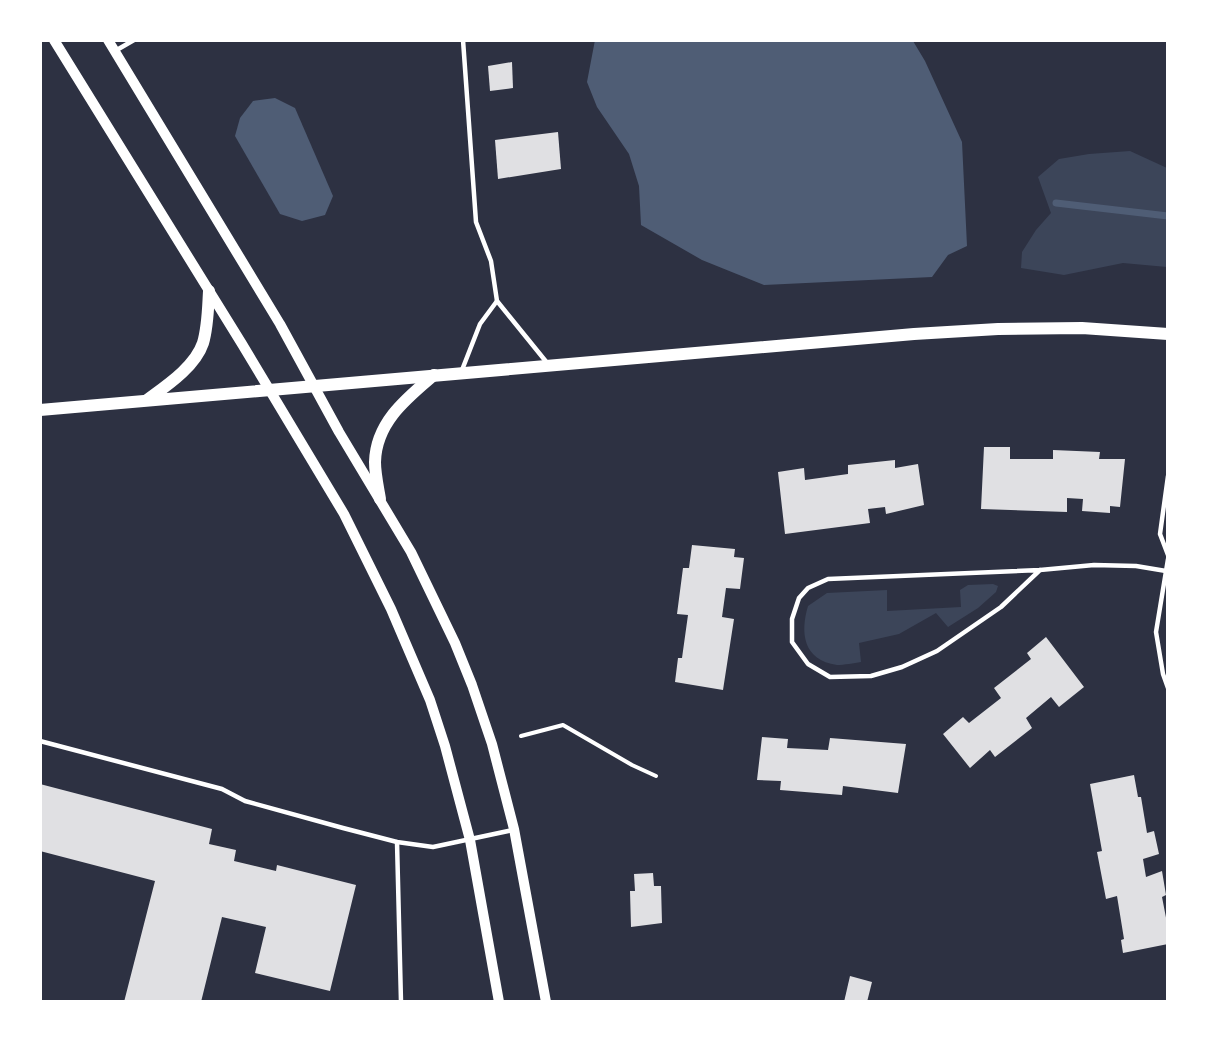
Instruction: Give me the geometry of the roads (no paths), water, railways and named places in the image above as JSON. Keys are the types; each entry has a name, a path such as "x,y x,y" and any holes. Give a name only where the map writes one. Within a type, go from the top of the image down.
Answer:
{"main road":[{"path":"147,400 193,360 203,344 209,291"},
{"path":"40,410 548,365 998,329 1082,328 1167,334"},
{"path":"380,499 375,461 384,428 406,399 434,375"}],"street":[{"path":"54,40 344,514 391,609 430,700 442,737 470,840 499,1002"},
{"path":"108,40 280,324 339,432 411,552 455,643 492,744 514,829 546,1002"}],"lane":[{"path":"115,51 134,40"},
{"path":"463,40 476,222 490,261 497,301 548,365"},
{"path":"461,373 480,324 497,301"},
{"path":"1167,476 1160,534 1167,557 1156,632 1167,688"},
{"path":"1040,570 1001,607 937,651 902,667 871,676 830,677 807,664 792,642 792,619 799,598 808,588 828,579 1040,570 1094,565 1136,566 1166,571"},
{"path":"40,741 222,789 245,801 397,842 434,847 514,829"},
{"path":"397,842 401,1002"}],"waterway":[{"path":"1056,203 1168,216"}]}
